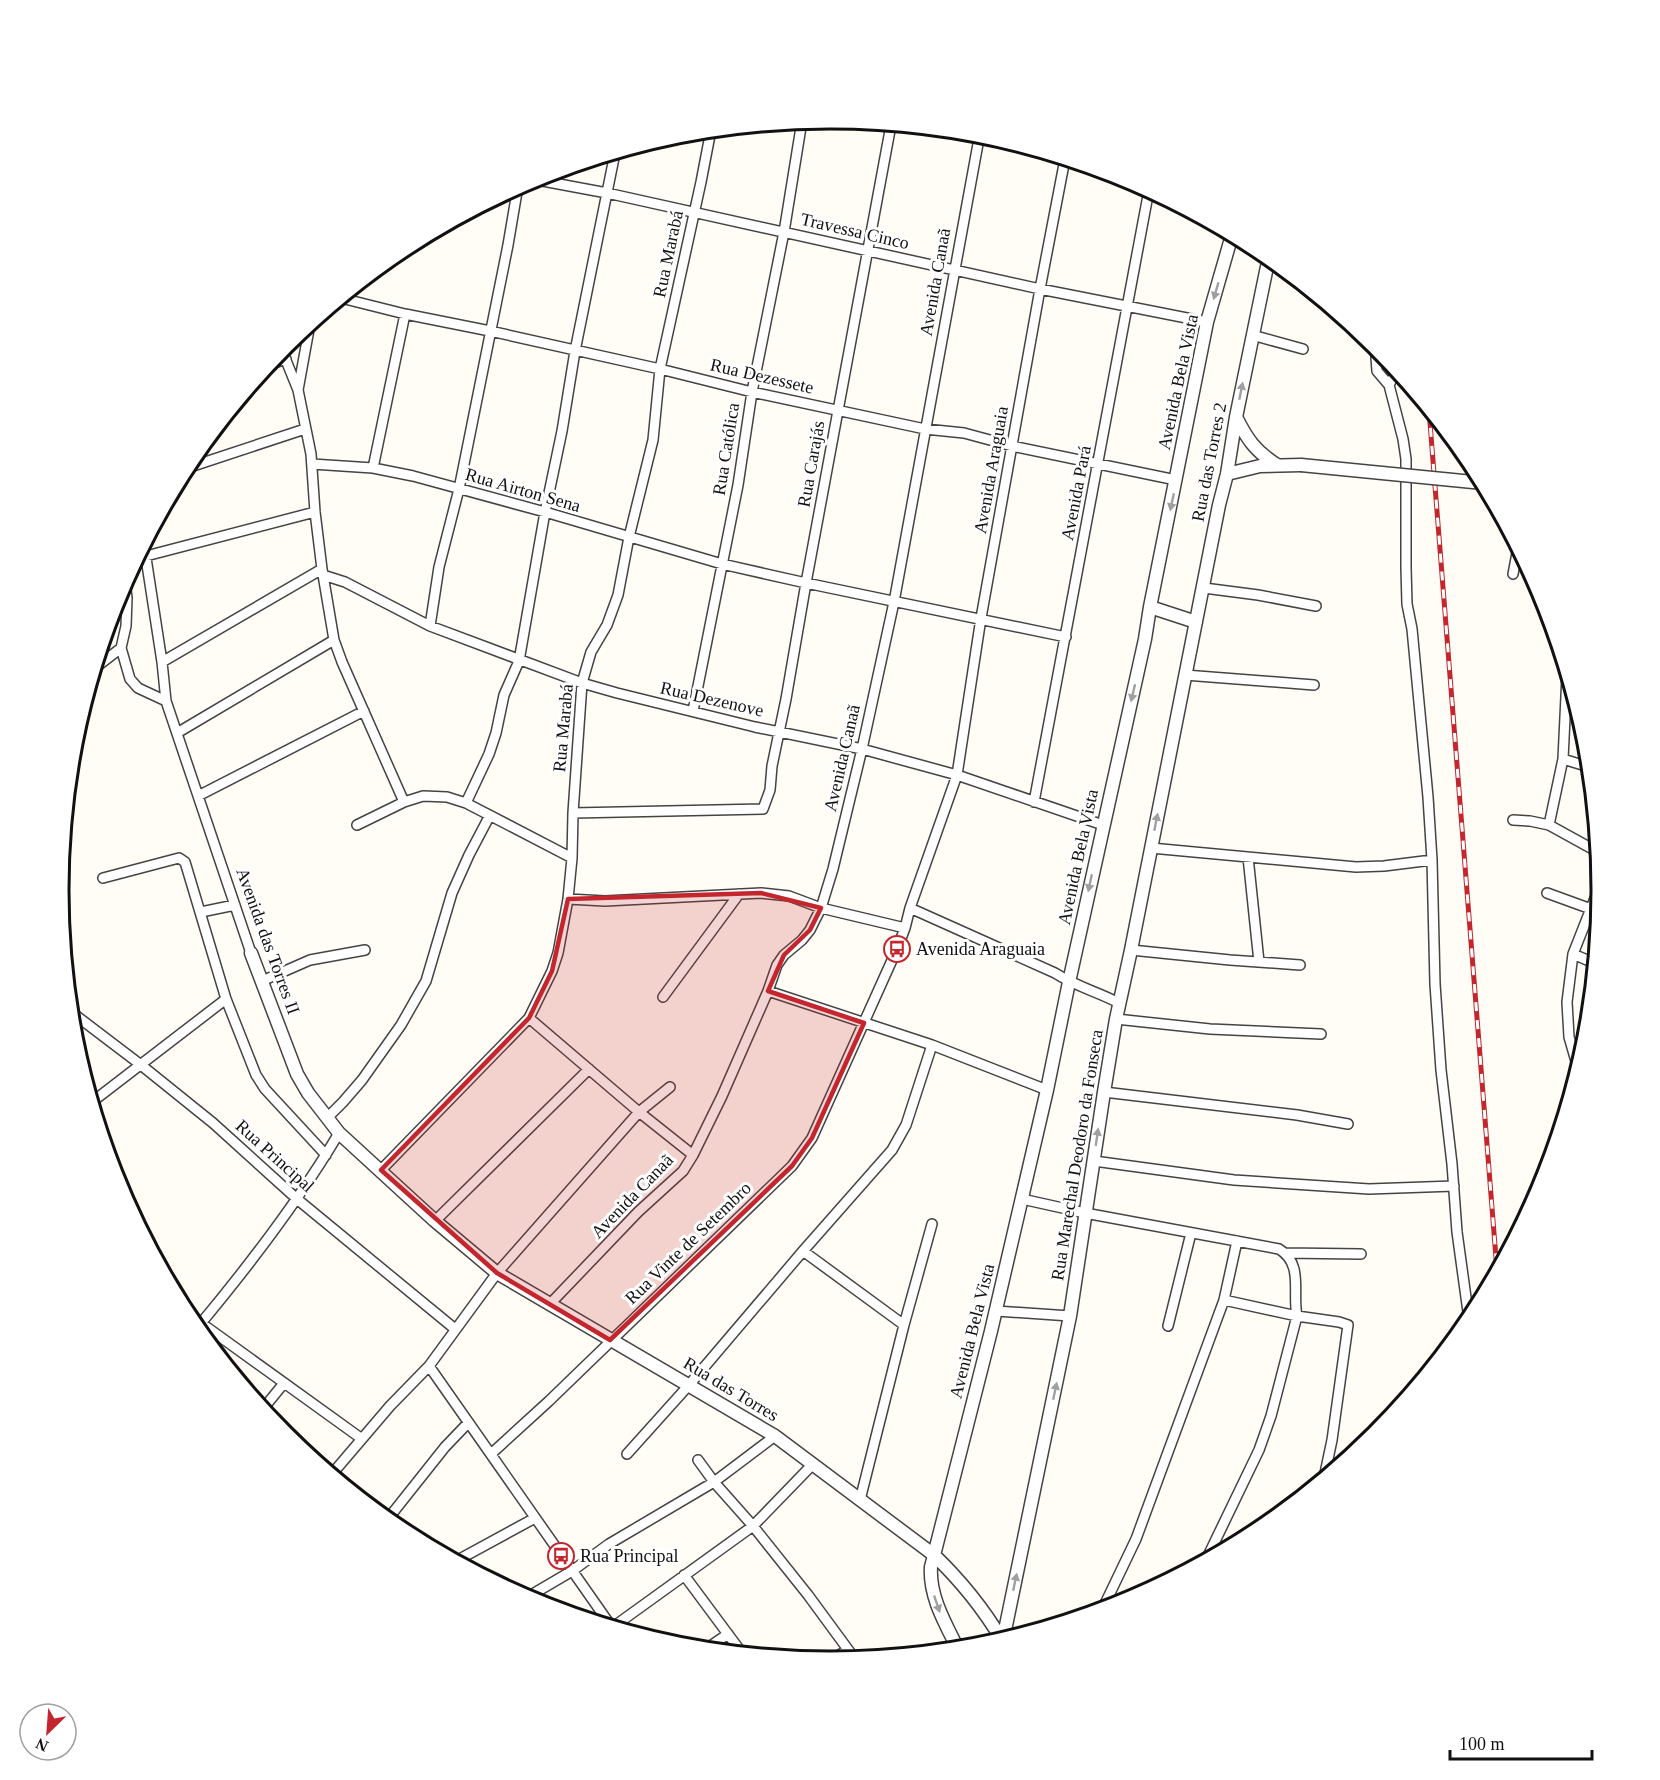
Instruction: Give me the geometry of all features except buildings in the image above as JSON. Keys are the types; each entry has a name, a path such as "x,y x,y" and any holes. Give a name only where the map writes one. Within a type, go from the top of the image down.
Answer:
{"street":[{"name":"Rua Católica","path":"693,711 738,484 752,392 784,232 801,130"},
{"name":"Rua Carajás","path":"573,813 763,809 770,790 772,766 889,132"},
{"name":"Rua Marabá","path":"381,1170 529,1018 552,971 558,953 568,899 572,858 582,683 591,652 612,613 620,587 629,537 653,440 660,369 709,140"},
{"name":"Avenida Canaã","path":"549,1305 638,1212 683,1171 693,1155 783,954 802,940 821,908 833,869 862,749 894,602 978,144"},
{"path":"466,803 489,754 502,702 519,661 575,351 613,161"},
{"name":"Avenida Araguaia","path":"864,1023 905,928 957,775 981,618 1064,166"},
{"name":"Travessa Cinco","path":"551,182 694,212 954,271 1207,322"},
{"path":"430,626 439,567 459,489 516,197"},
{"name":"Avenida Pará","path":"1034,802 1147,198"},
{"name":"Avenida Bela Vista","path":"954,1640 933,1593 930,1577 934,1555 996,1311 1047,1090 1068,982 1145,639 1207,322 1230,243"},
{"name":"Rua das Torres 2","path":"1185,675 1267,267"},
{"name":"Rua Dezessete","path":"350,300 660,369 752,392 925,429 964,433 1012,446 1176,480"},
{"path":"373,468 405,314"},
{"path":"1252,335 1303,349"},
{"path":"298,390 308,337"},
{"path":"286,359 298,390 311,454 322,572 334,640 404,802"},
{"path":"1376,361 1377,371 1389,385 1406,459 1407,604 1412,629 1428,796 1432,860 1434,984 1457,1232 1467,1306"},
{"path":"1389,385 1393,378"},
{"path":"1236,417 1251,444 1277,465"},
{"path":"198,465 305,429"},
{"name":"Rua Airton Sena","path":"312,464 373,468 413,476 722,564 1066,637"},
{"path":"1227,474 1260,466 1301,465 1472,482"},
{"path":"146,556 315,512"},
{"name":"Avenida das Torres II","path":"146,556 166,701 250,952 297,1074 308,1093 339,1133 435,1221 497,1273"},
{"path":"1513,574 1516,559"},
{"path":"162,662 322,572"},
{"name":"Rua Dezenove","path":"322,572 430,626 582,683 735,723 862,749 957,775 1103,825"},
{"path":"1204,588 1316,606"},
{"path":"127,599 122,648 130,679 134,685 166,701"},
{"path":"1150,607 1196,622"},
{"path":"177,733 334,640"},
{"path":"104,661 122,648"},
{"path":"1185,675 1314,685"},
{"name":"Rua Marechal Deodoro da Fonseca","path":"1005,1630 1070,1316 1116,1019 1185,675"},
{"path":"1549,825 1563,759 1566,697"},
{"path":"198,796 364,711"},
{"path":"1563,759 1580,764"},
{"path":"357,825 404,802 423,796 436,795 466,803 489,817 572,858"},
{"path":"327,1118 375,1062 400,1026 426,981 452,893 489,817"},
{"path":"1513,820 1549,825 1589,847"},
{"path":"1151,848 1356,867 1432,860"},
{"path":"1248,857 1259,962"},
{"path":"103,878 179,858 186,864 226,999 256,1075 265,1089 326,1155"},
{"path":"568,899 605,901 761,893 789,896 821,908 905,928"},
{"path":"1548,893 1590,909"},
{"path":"663,997 739,894"},
{"path":"201,912 235,905"},
{"path":"910,908 1055,973 1068,982 1119,1003"},
{"path":"1573,1051 1569,1037 1567,1002 1573,954 1590,911"},
{"path":"262,981 310,960 365,950"},
{"path":"1131,950 1300,965"},
{"path":"1573,954 1587,960"},
{"path":"768,991 932,1045 1047,1090"},
{"path":"98,1097 226,999"},
{"path":"529,1018 693,1155"},
{"name":"Rua Principal","path":"81,1019 220,1130 297,1199 455,1329"},
{"path":"1116,1019 1210,1029 1321,1034"},
{"name":"Rua Vinte de Setembro","path":"491,1454 549,1401 792,1166 812,1138 864,1023"},
{"path":"627,1454 690,1385 896,1144 906,1125 932,1045"},
{"path":"435,1221 589,1069"},
{"path":"336,1469 390,1406 429,1366 497,1273 639,1112 670,1087"},
{"path":"1104,1092 1296,1115 1348,1124"},
{"path":"203,1321 297,1199 339,1133"},
{"path":"1094,1161 1245,1181 1369,1189 1454,1186"},
{"path":"1022,1199 1282,1251 1361,1254"},
{"path":"860,1500 932,1224"},
{"path":"1168,1326 1191,1233"},
{"path":"1108,1598 1136,1539 1224,1300 1238,1241"},
{"path":"803,1251 904,1325"},
{"path":"1212,1548 1262,1442 1298,1317 1295,1307 1296,1277 1289,1257 1282,1251"},
{"name":"Rua das Torres","path":"497,1273 775,1436 934,1555 970,1593 998,1632"},
{"path":"1224,1300 1298,1317 1347,1324 1326,1467"},
{"path":"996,1311 1070,1316"},
{"path":"213,1336 362,1438"},
{"path":"429,1366 605,1617"},
{"path":"268,1403 284,1383"},
{"path":"393,1513 445,1447 468,1423"},
{"path":"536,1592 572,1571 609,1544 714,1482 775,1436"},
{"path":"698,1460 808,1595 848,1650"},
{"path":"619,1621 753,1526 813,1464"},
{"path":"464,1557 535,1518"},
{"path":"684,1575 736,1644"},
{"path":"717,1642 728,1634"}],"highlighted area":[{"path":"761,893 821,908 810,930 784,955 768,991 864,1023 812,1138 792,1166 610,1340 497,1273 381,1170 529,1018 552,971 568,899"}],"railway":[{"path":"1430,422 1496,1258"}],"place":[{"name":"Avenida Araguaia","path":"897,949"},
{"name":"Rua Principal","path":"561,1556"}]}
